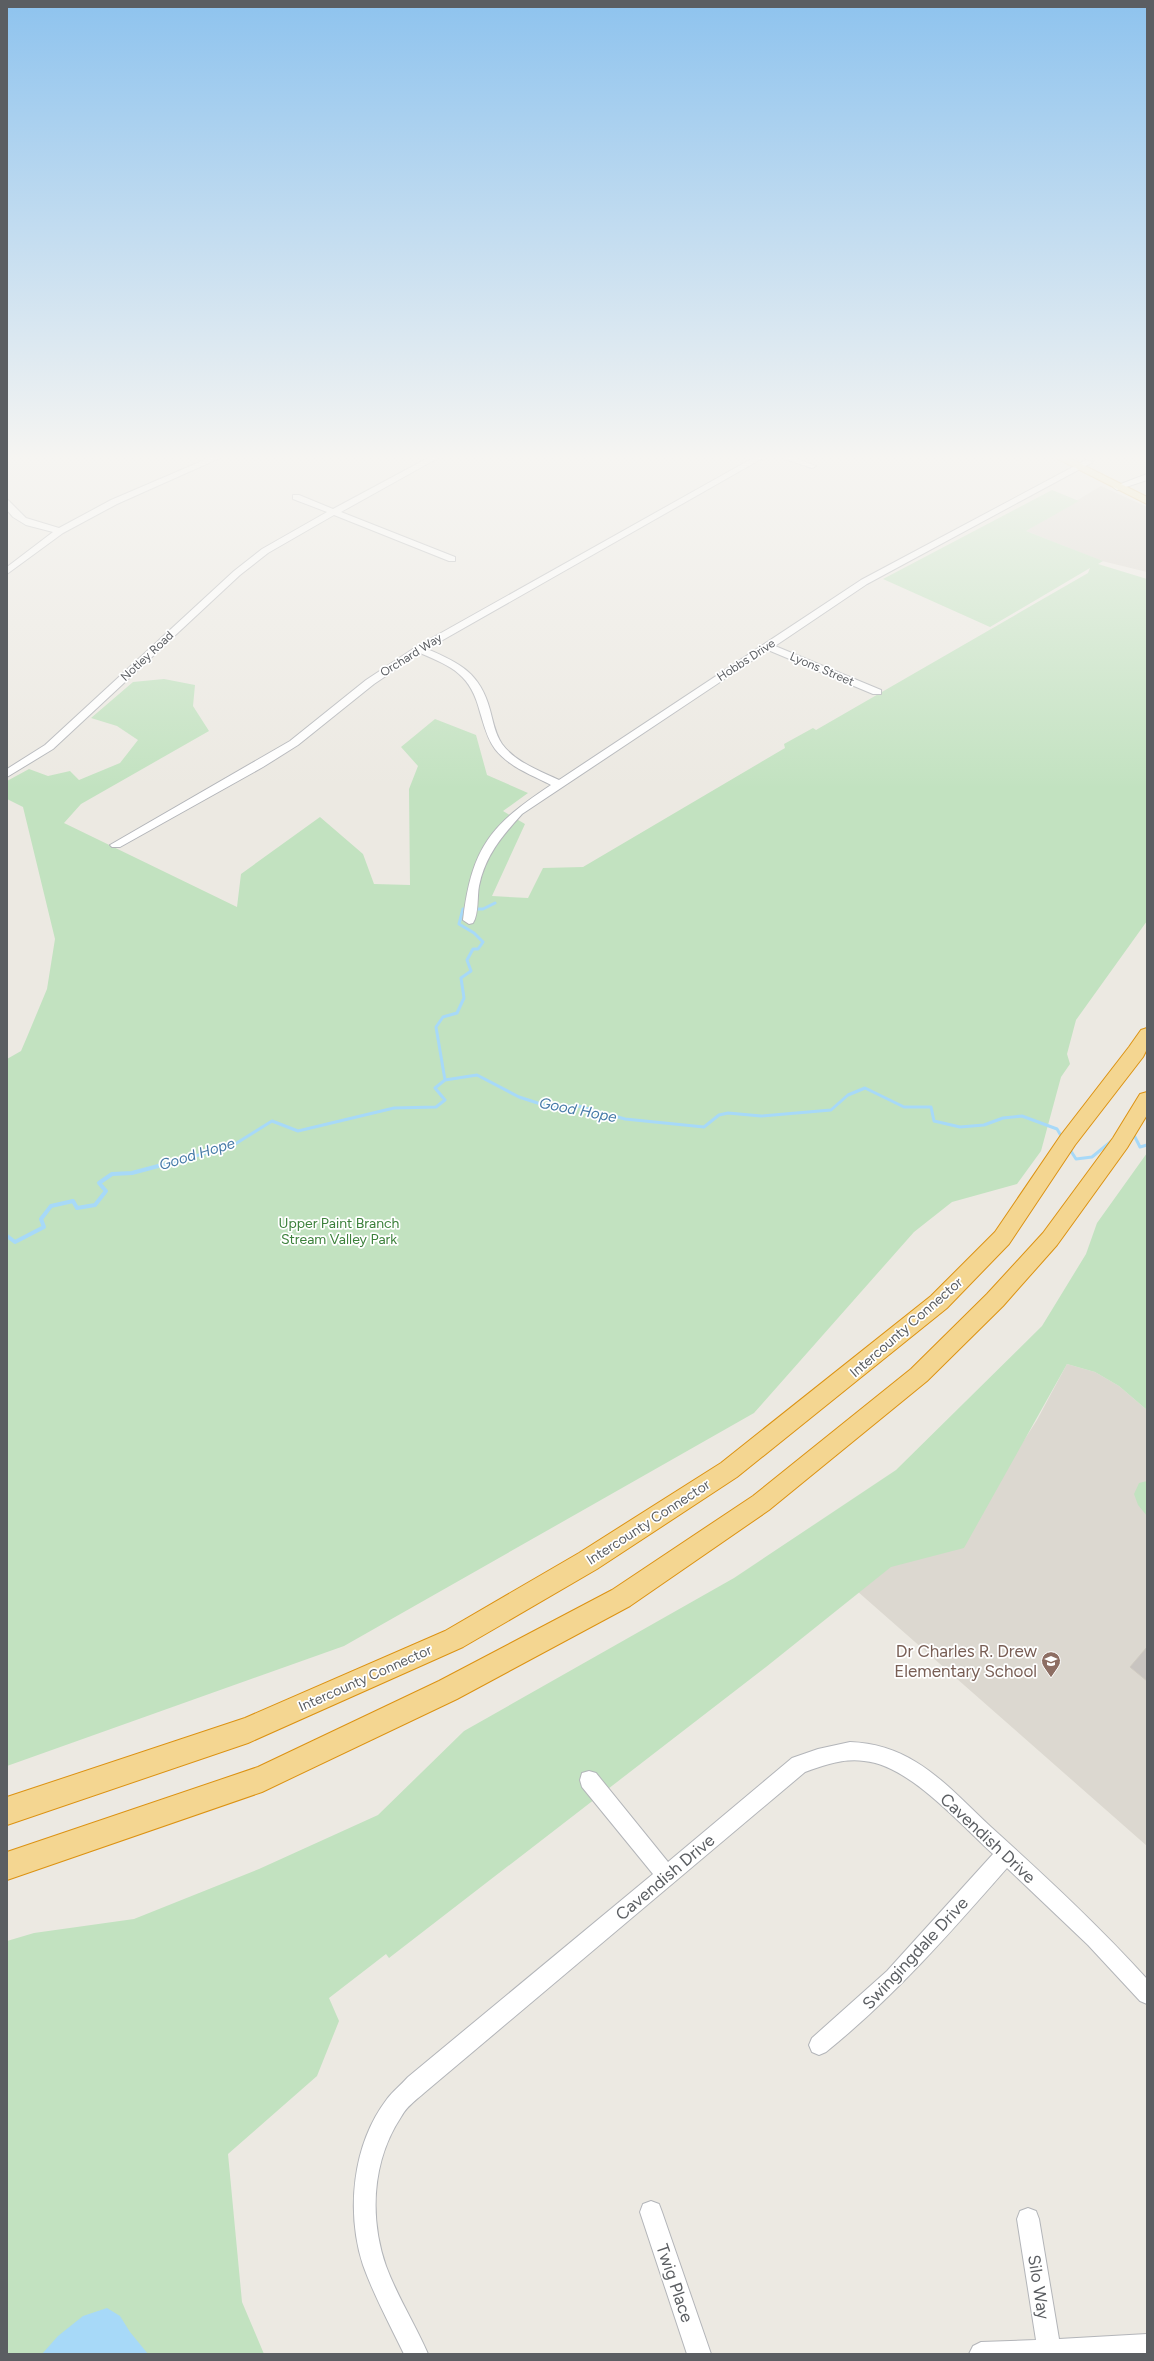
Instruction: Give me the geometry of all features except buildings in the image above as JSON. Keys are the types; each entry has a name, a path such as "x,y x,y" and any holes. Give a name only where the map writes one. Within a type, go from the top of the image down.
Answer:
{"highway":[{"name":"Intercounty Connector","path":"7,1811 248,1730 467,1631 588,1561 729,1470 884,1348 939,1302 1002,1238 1068,1140 1136,1052 1147,1034"},
{"path":"7,1866 262,1779 448,1690 621,1598 761,1503 919,1375 995,1300 1050,1240 1120,1143 1147,1099"}],"street":[{"name":"Notley Road","path":"7,774 49,747 243,568"},
{"name":"Orchard Way","path":"116,845 259,765 294,743 370,682 420,649 563,568"},
{"name":"Hobbs Drive","path":"470,920 473,881 482,855 498,832 518,812 864,582 889,568"},
{"name":"Lyons Street","path":"768,646 877,692"},
{"path":"420,649 468,674 478,685 491,735 500,748 522,765 558,784"},
{"name":"Cavendish Drive","path":"416,2354 375,2266 364,2223 369,2162 379,2134 394,2108 416,2084 799,1765 822,1755 844,1750 867,1751 891,1758 912,1770 926,1780 1006,1854 1118,1961 1147,1994"},
{"path":"589,1780 666,1875"},
{"name":"Swingingdale Drive","path":"819,2045 850,2020 898,1974 1006,1854"},
{"name":"Twig Place","path":"651,2212 699,2354"},
{"name":"Silo Way","path":"1028,2219 1050,2352"},
{"path":"981,2354 1050,2352 1147,2346"}],"shaded area":[{"path":"1131,568 1147,568 1147,572"},
{"name":"Dr Charles R. Drew Elementary School","path":"1067,1364 1095,1372 1119,1386 1147,1410 1147,1846 857,1591 1003,1473 1037,1420"}],"green space":[{"name":"Upper Paint Branch Stream Valley Park","path":"904,568 1090,568 990,627 883,579"},
{"name":"Upper Paint Branch Stream Valley Park","path":"1090,568 1112,568 1147,579 1147,921 1076,1020 1067,1054 1070,1064 1061,1077 1041,1151 1017,1184 952,1202 914,1232 754,1413 344,1646 7,1766 7,1059 21,1051 47,989 55,939 23,807 7,799 7,781 29,769 48,776 70,771 79,780 120,763 138,740 117,726 91,718 133,682 164,679 195,685 193,706 209,731 81,804 64,823 237,907 241,874 320,817 363,854 374,884 410,885 409,789 418,766 401,747 435,719 476,735 487,775 528,793 503,811 525,824 492,896 528,898 543,868 583,867 785,748 784,744 813,728 816,730 1088,573"},
{"path":"1147,1153 1147,1410 1119,1386 1095,1372 1067,1364 964,1548 891,1567 766,1667 389,1958 386,1954 329,1998 339,2021 317,2076 228,2154 242,2302 264,2354 7,2354 7,1941 34,1933 134,1919 259,1869 378,1815 464,1731 734,1578 896,1470 1042,1326 1086,1254 1097,1223"},
{"path":"1147,1481 1147,1516 1138,1505 1134,1494 1139,1483"}],"water":[{"path":"107,2308 120,2316 130,2332 148,2354 42,2354 58,2336 83,2316"}],"waterway":[{"path":"445,1080 436,1027 443,1017 457,1013 464,998 461,978 471,971 467,960 473,949 478,949 483,942 474,933 459,924 463,909 483,909 495,903"},
{"name":"Good Hope","path":"445,1080 477,1075 519,1097 550,1107 578,1106 625,1119 704,1127 719,1115 728,1113 761,1116 831,1110 848,1095 865,1088 904,1107 931,1107 934,1121 960,1127 984,1125 1003,1118 1022,1116 1057,1129 1063,1139"},
{"name":"Good Hope","path":"158,1166 232,1146 272,1121 298,1131 394,1108 436,1107 445,1100 435,1088 445,1080"},
{"name":"Good Hope","path":"1131,1135 1134,1135 1140,1147 1147,1145"},
{"name":"Good Hope","path":"1069,1148 1076,1159 1092,1157 1114,1139"},
{"name":"Good Hope","path":"7,1236 15,1242 44,1227 41,1219 51,1206 73,1201 77,1208 95,1205 106,1191 99,1183 112,1174 132,1173 162,1165"}],"place":[{"name":"Dr Charles R. Drew Elementary School","path":"1051,1678"}]}
